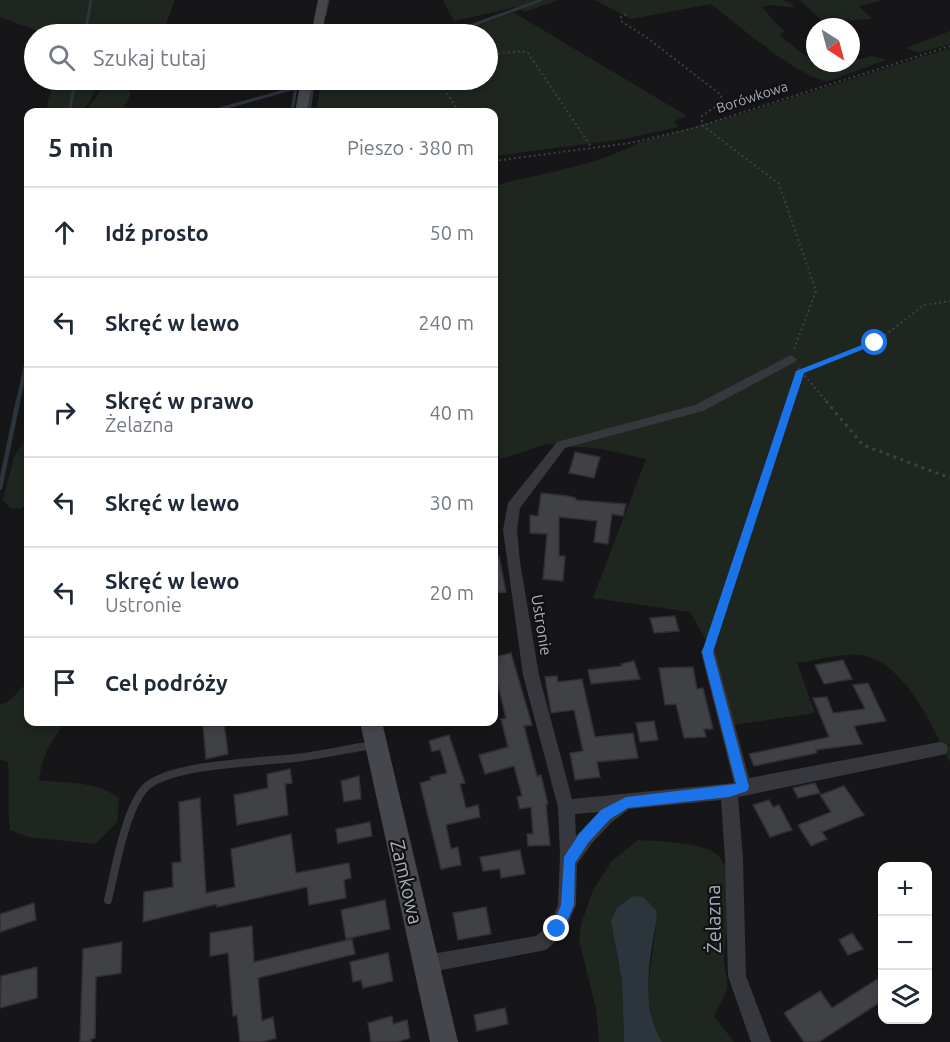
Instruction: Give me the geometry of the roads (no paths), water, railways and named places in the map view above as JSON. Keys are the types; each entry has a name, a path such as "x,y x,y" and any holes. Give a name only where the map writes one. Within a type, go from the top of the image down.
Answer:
{"street":[{"path":"318,24 322,0"},
{"path":"303,108 308,90"},
{"name":"Ustronie","path":"426,964 540,944 557,929 567,905 569,861 566,807 531,675 513,562 510,530 513,507 561,445 699,408 796,365"},
{"name":"Żelazna","path":"708,652 736,789 734,859 737,976 761,1042"},
{"name":"Zamkowa","path":"374,733 444,1042"},
{"path":"566,807 736,789 940,749"},
{"path":"569,861 599,821 626,802"}],"lane":[{"path":"108,900 133,809 147,785 157,779 246,761 287,759 374,733"}],"waterway":[{"path":"87,24 91,0"},
{"path":"325,15 328,0"},
{"path":"476,24 541,0"},
{"path":"70,108 74,90"},
{"path":"223,108 288,90"},
{"path":"293,108 295,90"},
{"path":"310,108 312,90"},
{"path":"18,402 24,374"},
{"path":"0,488 18,401"}]}
